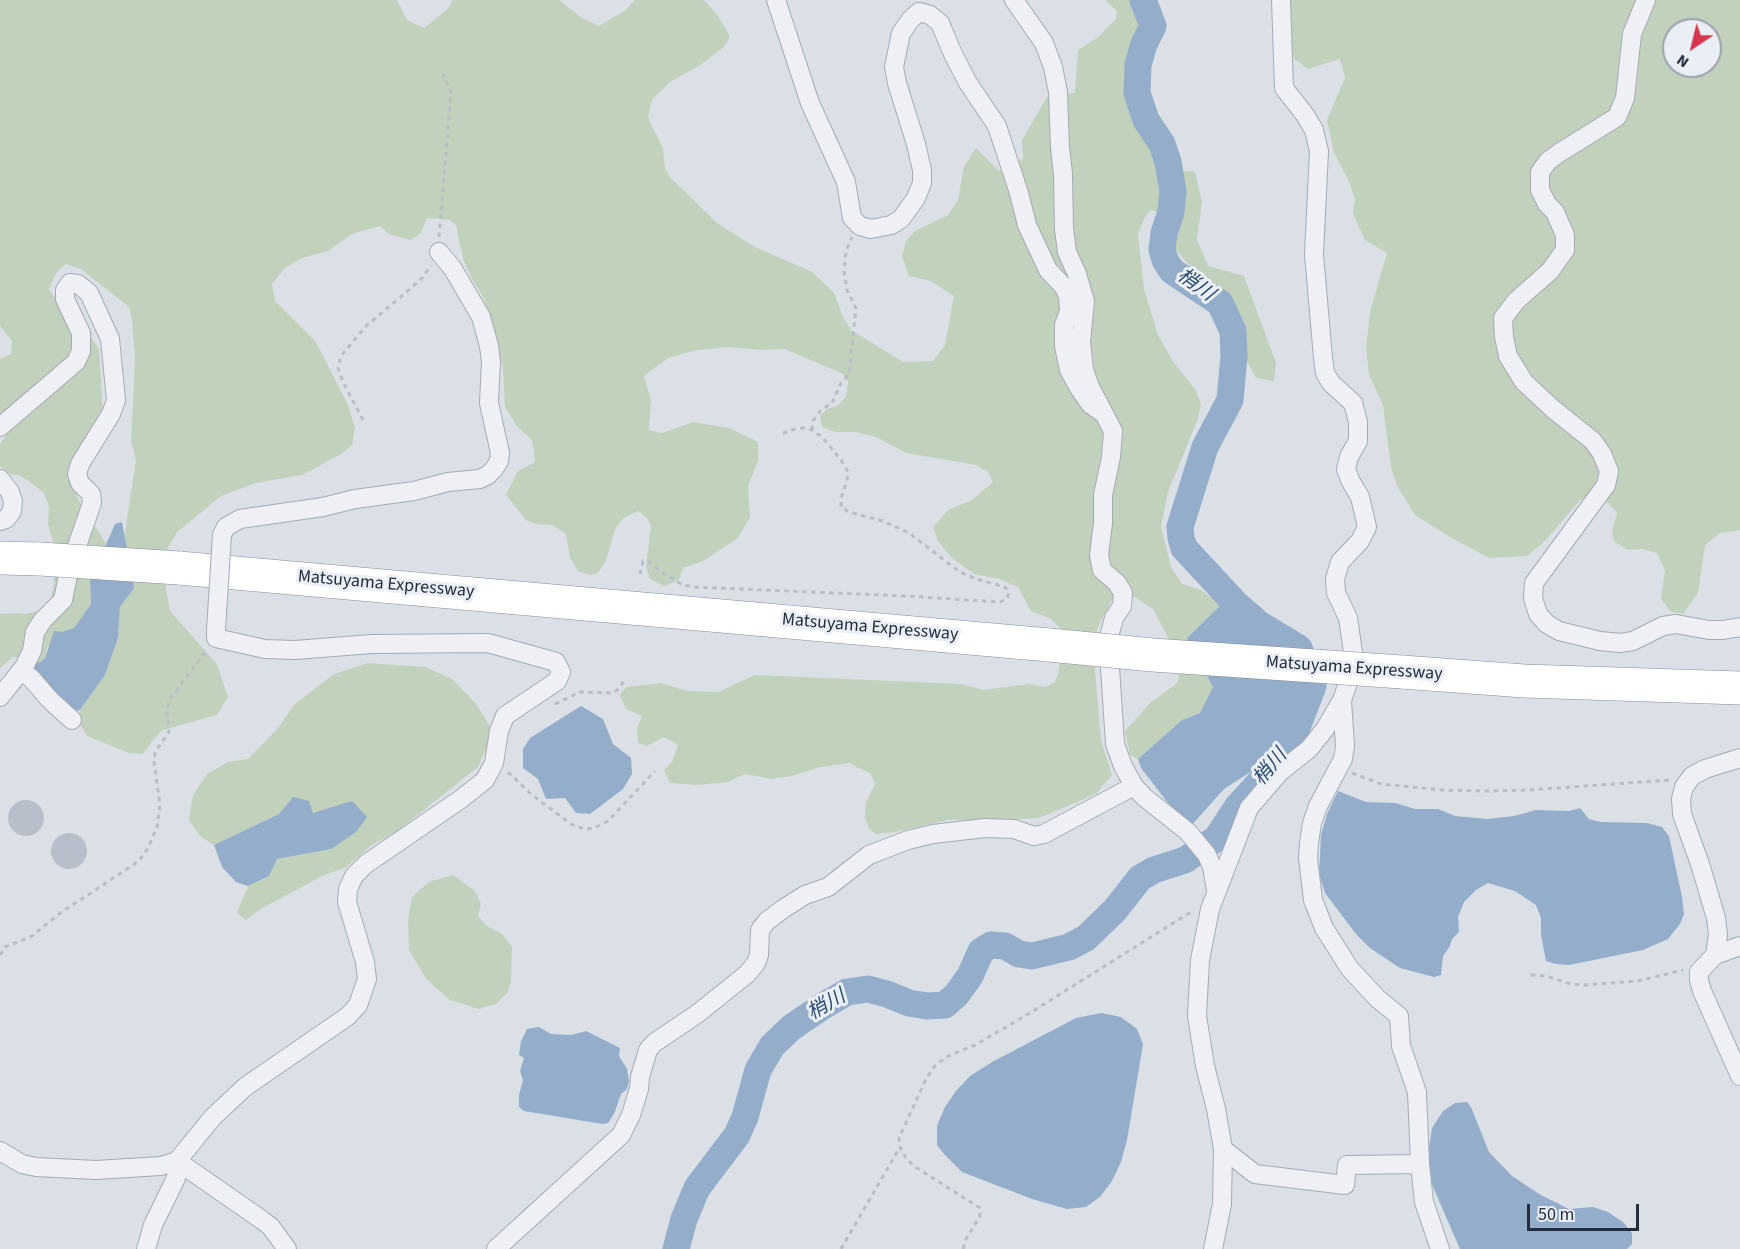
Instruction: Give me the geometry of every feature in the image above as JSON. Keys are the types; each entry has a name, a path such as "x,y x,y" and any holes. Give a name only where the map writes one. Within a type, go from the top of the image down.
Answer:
{"highway":[{"name":"Matsuyama Expressway","path":"0,558 179,567 1188,658 1524,681 1740,688"}],"street":[{"path":"776,0 810,103 846,182 852,218 860,226 871,229 882,228 901,219 916,198 922,183 922,170 916,144 894,67 902,33 911,19 919,12 930,15 940,23 968,83 997,126 1027,225 1048,270 1064,286 1068,296 1069,311 1064,325 1064,346 1069,369 1078,388 1090,404 1104,414"},
{"path":"1014,0 1044,43 1053,66 1058,92 1064,230 1067,252 1077,274 1085,301 1082,341 1084,370 1090,387 1113,431 1111,457 1103,495 1103,523 1099,555 1102,570 1117,583 1123,593 1122,606 1114,618 1110,633 1115,744 1134,786 1144,797 1188,832 1199,845 1212,867 1215,894"},
{"path":"1213,1249 1222,1204 1223,1149 1197,1016 1200,960 1215,894 1249,808 1291,762 1309,749 1325,729 1342,700 1348,683 1353,652 1348,618 1336,593 1335,579 1340,562 1360,541 1367,527 1360,497 1350,482 1346,469 1349,457 1358,441 1358,422 1353,403 1331,384 1325,373 1314,254 1319,151 1314,130 1284,88 1281,0"},
{"path":"1646,0 1632,34 1625,98 1617,117 1559,153 1548,161 1540,172 1540,190 1547,204 1555,212 1565,235 1565,250 1550,271 1516,301 1503,318 1508,356 1524,382 1552,410 1593,441 1602,454 1609,471 1606,485 1534,583 1533,598 1538,614 1547,624 1559,631 1620,644 1634,641 1663,626 1676,624 1708,630 1740,627"},
{"path":"0,1151 22,1164 36,1167 96,1170 161,1166 177,1161 228,1102 245,1087 328,1031 358,1005 367,979 365,962 347,902 348,889 354,876 366,864 485,780 494,763 499,731 505,716 557,681 561,672 556,662 488,643 372,644 295,650 265,649 216,634 222,536 226,527 240,519 414,491 448,482 480,479 494,469 500,453 489,403 491,363 489,346 481,317 463,284 439,252"},
{"path":"0,427 76,362 81,351 81,333 69,309 65,290 70,283 78,284 89,293 110,339 116,400 111,414 80,464 77,474 80,483 91,494 92,503 70,566 63,600 43,620 35,632 32,651 19,674 0,697"},
{"path":"0,479 10,492 13,501 12,511 6,519 0,521"},
{"path":"19,674 25,674 31,678 72,720"},
{"path":"1342,700 1345,746 1340,768 1318,806 1312,823 1308,858 1313,900 1324,928 1350,969 1378,999 1399,1016 1402,1052 1418,1092 1420,1164 1424,1202 1440,1249"},
{"path":"1715,955 1718,935 1716,918 1682,814 1681,799 1684,787 1692,776 1705,769 1740,758"},
{"path":"496,1249 621,1135 631,1116 648,1050 654,1043 697,1014 747,974 759,955 760,930 767,921 783,909 805,895 828,887 869,855 908,840 933,834 986,828 1014,830 1034,836 1044,834 1134,786"},
{"path":"1740,946 1715,955 1700,972 1702,991 1740,1076"},
{"path":"1223,1149 1255,1174 1345,1185 1347,1165 1420,1164"},
{"path":"146,1249 153,1224 176,1178 177,1161"},
{"path":"177,1161 271,1227 287,1249"}],"path":[{"path":"363,420 338,368 341,356 366,326 423,277 439,252 451,93 443,74"},
{"path":"812,430 813,421 820,411 832,403 840,383 849,374 856,308 846,290 844,270 846,251 850,240 860,226"},
{"path":"640,574 643,561 650,562 683,585 694,587 894,595 1000,602 1007,599 1009,592 1005,587 960,572 909,532 883,521 849,512 841,507 848,472 841,460 822,437 812,430 795,429 781,434"},
{"path":"0,955 5,947 32,936 60,914 139,861 148,848 157,827 160,805 154,762 155,752 169,732 167,714 169,700 216,634"},
{"path":"549,707 580,692 613,693 620,688 624,680"},
{"path":"494,763 503,767 531,794 571,824 584,829 594,828 608,821 655,771"},
{"path":"1340,768 1381,784 1443,790 1529,790 1668,778 1684,787"},
{"path":"963,1249 966,1239 980,1216 980,1209 917,1168 907,1160 900,1147 899,1138 926,1079 934,1067 946,1057 975,1045 1030,1013 1215,894"},
{"path":"1531,975 1584,985 1638,981 1684,970 1700,972"},
{"path":"841,1249 900,1147"}],"green space":[{"path":"0,0 397,0 407,20 424,28 449,8 452,0 559,0 582,18 599,26 626,10 635,0 704,0 718,16 730,37 723,48 700,65 670,82 652,100 648,118 663,148 665,169 671,178 717,223 755,247 812,272 834,293 843,317 851,330 903,362 933,361 945,345 954,296 930,281 909,276 902,256 906,241 915,231 948,215 958,200 964,167 976,148 999,171 1023,159 1022,140 1047,97 1075,93 1078,50 1098,37 1116,19 1117,11 1105,0 1139,0 1152,21 1143,70 1145,94 1155,127 1157,157 1169,169 1195,172 1202,202 1197,239 1208,266 1244,276 1276,363 1274,381 1256,378 1247,361 1234,310 1227,299 1206,286 1174,247 1169,218 1151,210 1145,217 1138,234 1144,289 1158,335 1174,363 1195,389 1201,404 1198,419 1168,492 1161,526 1171,567 1182,584 1201,590 1221,605 1187,638 1213,687 1200,713 1182,720 1138,759 1130,755 1125,731 1150,703 1176,684 1179,678 1167,635 1153,609 1135,597 1112,600 1097,629 1095,671 1101,740 1112,775 1096,794 1039,818 948,820 876,834 869,829 865,817 866,802 875,784 871,774 849,763 771,779 745,774 728,782 697,785 670,783 664,770 672,762 678,745 664,737 647,746 638,743 637,729 642,716 626,709 620,695 626,687 661,683 687,691 718,692 755,675 961,684 983,690 1029,684 1045,687 1055,682 1058,674 1064,631 1049,618 1031,611 1018,587 999,579 974,574 951,557 938,541 933,527 948,510 972,500 993,482 988,472 976,465 906,453 876,437 856,432 835,432 822,427 820,416 827,409 837,406 846,397 848,382 843,374 785,349 759,350 729,347 697,350 668,358 644,376 651,400 649,430 662,433 693,422 729,428 758,442 758,461 748,486 750,517 738,538 703,561 683,568 678,581 664,586 650,579 646,566 651,526 648,519 638,511 624,518 615,529 606,561 598,573 591,575 578,571 570,558 566,534 552,525 536,524 526,520 506,495 518,471 535,462 532,440 516,425 505,407 503,369 494,328 484,299 463,259 456,225 450,220 427,218 421,233 411,240 389,234 380,226 352,234 328,251 302,258 285,268 272,284 275,301 316,342 348,405 355,428 352,445 341,454 302,475 256,483 221,496 177,532 166,551 166,590 170,611 217,664 228,697 217,715 163,730 143,754 129,753 87,736 78,716 105,675 118,638 120,607 134,588 124,539 136,460 131,441 135,360 132,320 129,307 81,269 66,264 56,273 49,289 62,309 77,317 99,349 103,414 71,478 79,501 107,545 90,581 91,604 74,628 62,632 47,649 45,658 41,662 35,663 28,659 13,657 0,668 0,614 25,614 44,610 50,602 54,583 54,545 48,524 49,507 44,493 29,481 18,475 10,474 0,466 0,444 13,425 0,419 0,359 11,354 12,341 0,326"},
{"path":"1290,0 1740,0 1740,530 1720,533 1705,545 1698,593 1683,614 1671,612 1661,599 1665,571 1657,553 1642,549 1627,550 1614,541 1612,530 1617,513 1602,496 1580,500 1546,540 1527,556 1489,558 1415,515 1397,486 1391,467 1383,406 1369,374 1366,348 1370,312 1387,253 1365,240 1353,213 1355,199 1348,179 1334,153 1327,120 1345,78 1340,59 1308,69 1294,59 1291,45"},
{"path":"368,663 425,667 452,679 477,705 491,728 486,749 478,767 396,832 372,845 345,868 324,875 259,910 246,920 237,913 248,886 269,876 277,859 331,849 312,813 293,797 279,814 214,845 200,836 189,820 193,795 207,774 228,762 248,759 278,728 295,704 334,674"},
{"path":"453,875 475,891 481,904 478,916 487,926 502,934 512,947 511,981 508,992 496,1004 479,1009 450,1000 427,980 409,950 408,920 412,897 429,882"}],"water":[{"path":"122,522 134,588 120,607 118,638 105,675 80,710 74,711 53,691 34,667 35,663 45,658 54,631 62,632 74,628 91,604 90,581 115,524"},
{"path":"1221,605 1255,634 1284,650 1301,681 1289,725 1276,745 1249,773 1224,789 1191,826 1168,803 1141,768 1138,759 1182,720 1200,713 1213,687 1187,638"},
{"path":"581,706 603,719 613,744 631,758 632,774 623,789 590,814 576,813 565,798 546,799 538,779 523,768 523,749 530,738"},
{"path":"1338,791 1366,802 1395,803 1415,809 1438,809 1455,816 1487,819 1514,816 1536,810 1569,811 1580,808 1589,819 1601,822 1647,823 1662,827 1669,836 1684,914 1680,924 1668,939 1643,950 1569,965 1556,964 1546,961 1541,935 1541,918 1536,905 1515,891 1488,883 1476,890 1464,902 1458,917 1459,932 1452,939 1443,956 1441,975 1434,977 1400,968 1370,948 1356,934 1325,893 1319,874 1321,835 1327,814"},
{"path":"293,797 309,801 313,813 352,801 367,817 356,832 331,849 277,859 269,876 248,886 236,882 222,867 214,845 279,814"},
{"path":"1101,1013 1121,1017 1137,1029 1143,1044 1127,1140 1121,1162 1112,1181 1100,1197 1086,1207 1067,1209 1032,1199 962,1172 937,1145 937,1126 945,1107 956,1091 970,1076 992,1062 1076,1018"},
{"path":"539,1027 551,1034 571,1035 586,1031 620,1048 619,1056 627,1069 629,1081 608,1123 602,1124 524,1111 519,1107 523,1080 520,1071 524,1058 519,1055 521,1041 527,1029"},
{"path":"1467,1102 1489,1152 1512,1176 1539,1194 1569,1209 1593,1207 1608,1212 1623,1222 1632,1233 1632,1244 1627,1249 1460,1249 1430,1180 1429,1148 1432,1128 1443,1111 1455,1103"}],"building":[{"path":"26,800 39,805 44,818 39,831 26,836 13,831 8,818 13,805"},
{"path":"69,833 82,838 87,851 82,864 69,869 56,864 51,851 56,838"}],"waterway":[{"name":"梢川","path":"676,1249 684,1219 697,1188 737,1135 745,1117 758,1070 772,1046 792,1027 847,992 868,989 909,1003 927,1006 945,1005 957,994 970,976 981,951 991,945 1005,946 1019,954 1032,956 1069,947 1086,938 1115,910 1140,878 1154,870 1185,860 1217,838 1238,806 1288,751 1313,686 1299,648 1259,624 1236,604 1184,548 1181,538 1180,527 1205,447 1230,400 1234,356 1233,331 1220,303 1172,271 1165,260 1162,249 1164,233 1171,212 1173,191 1162,144 1146,120 1137,93 1138,65 1144,44 1153,26 1143,0"}]}
